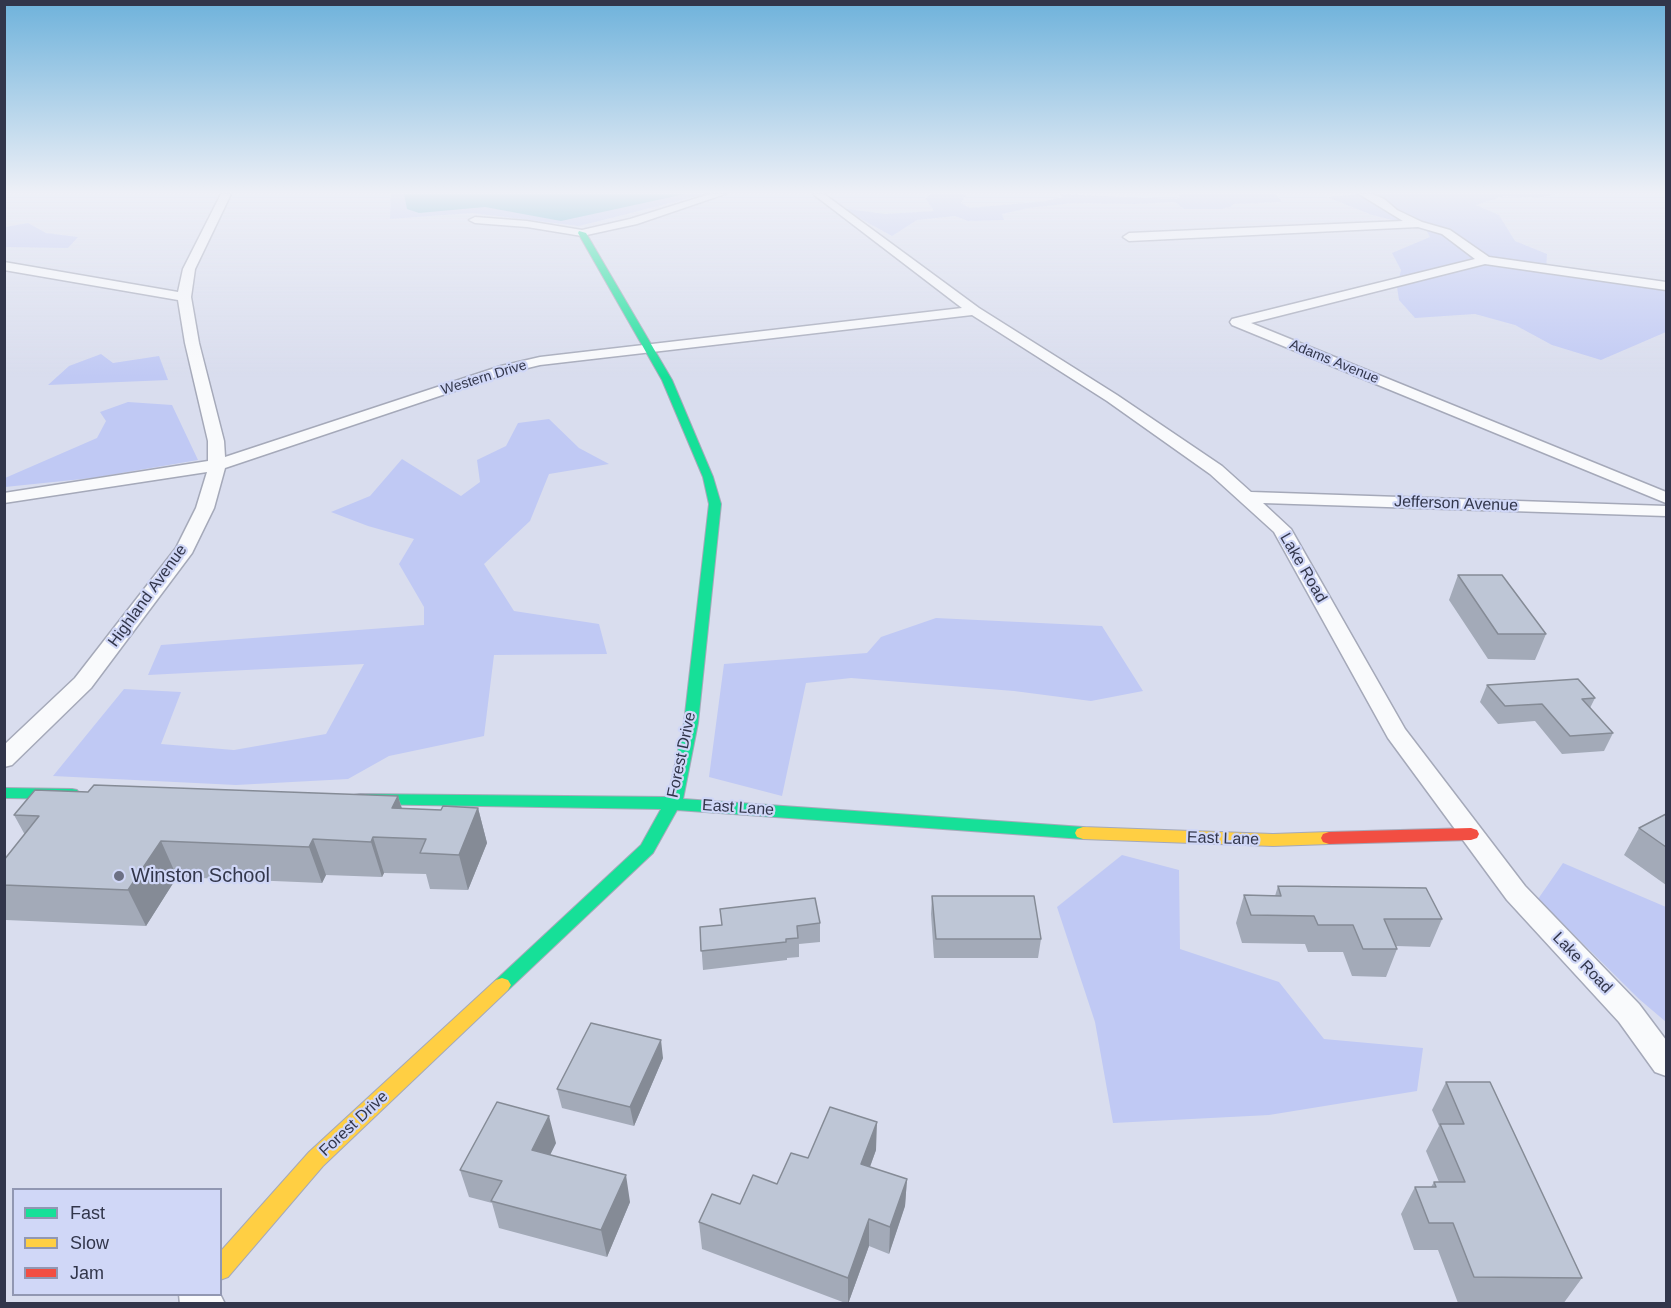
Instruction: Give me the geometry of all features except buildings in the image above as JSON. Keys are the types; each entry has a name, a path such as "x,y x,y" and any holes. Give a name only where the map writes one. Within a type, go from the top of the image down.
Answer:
{"street":[{"name":"Highland Avenue","path":"4,759 83,683 185,549 204,508 217,465 216,441 192,343 184,297 189,269 196,255"},
{"name":"Forest Drive","path":"222,1267 316,1159 647,849 676,797 691,723 715,504 708,477 667,380 595,255"},
{"name":"Lake Road","path":"899,255 974,311 1112,398 1216,470 1282,529 1396,733 1516,893 1629,1012 1666,1063"},
{"path":"1478,255 1485,260 1666,286"},
{"name":"Adams Avenue","path":"1485,260 1237,322 1666,498"},
{"path":"4,266 184,297"},
{"name":"Western Drive","path":"4,498 217,465 506,369 540,361 974,311"},
{"name":"Jefferson Avenue","path":"1246,497 1666,511"},
{"path":"4,793 88,794"},
{"name":"East Lane","path":"351,798 673,804 1169,837 1273,840 1471,834"}],"shaded area":[{"path":"1393,255 1547,255 1546,271 1666,288 1666,332 1601,360 1552,345 1515,325 1475,314 1415,318 1399,300 1397,287 1401,270"},
{"path":"101,354 113,363 159,356 168,380 48,385 69,366"},
{"path":"128,402 172,405 198,460 92,478 5,487 5,478 97,438 106,421 100,412"},
{"path":"549,419 579,448 609,464 549,474 530,521 484,564 514,611 599,624 607,654 494,655 484,736 389,756 348,779 236,785 53,776 124,689 181,692 161,744 234,750 326,734 364,664 148,675 161,645 424,625 424,607 399,564 414,539 368,526 331,512 370,496 402,459 461,496 480,482 477,460 506,446 518,423"},
{"path":"936,618 1102,626 1143,691 1091,701 1014,691 851,678 806,683 782,796 709,777 724,664 867,653 881,637"},
{"path":"1122,855 1179,870 1180,949 1279,982 1324,1039 1423,1048 1417,1091 1269,1115 1113,1123 1095,1022 1057,907"},
{"path":"1563,863 1666,907 1666,1022 1639,999 1538,899"}],"traffic: fast":[{"path":"502,985 647,849 676,797 691,723 715,504 708,477 667,380 595,255"},
{"path":"4,793 72,794"},
{"path":"360,799 673,804 1083,833"}],"traffic: slow":[{"path":"1083,833 1273,840 1329,838"},
{"path":"222,1267 316,1159 502,985"}],"traffic: jam":[{"path":"1329,838 1471,834"}],"place":[{"name":"Winston School","path":"119,876"}]}
